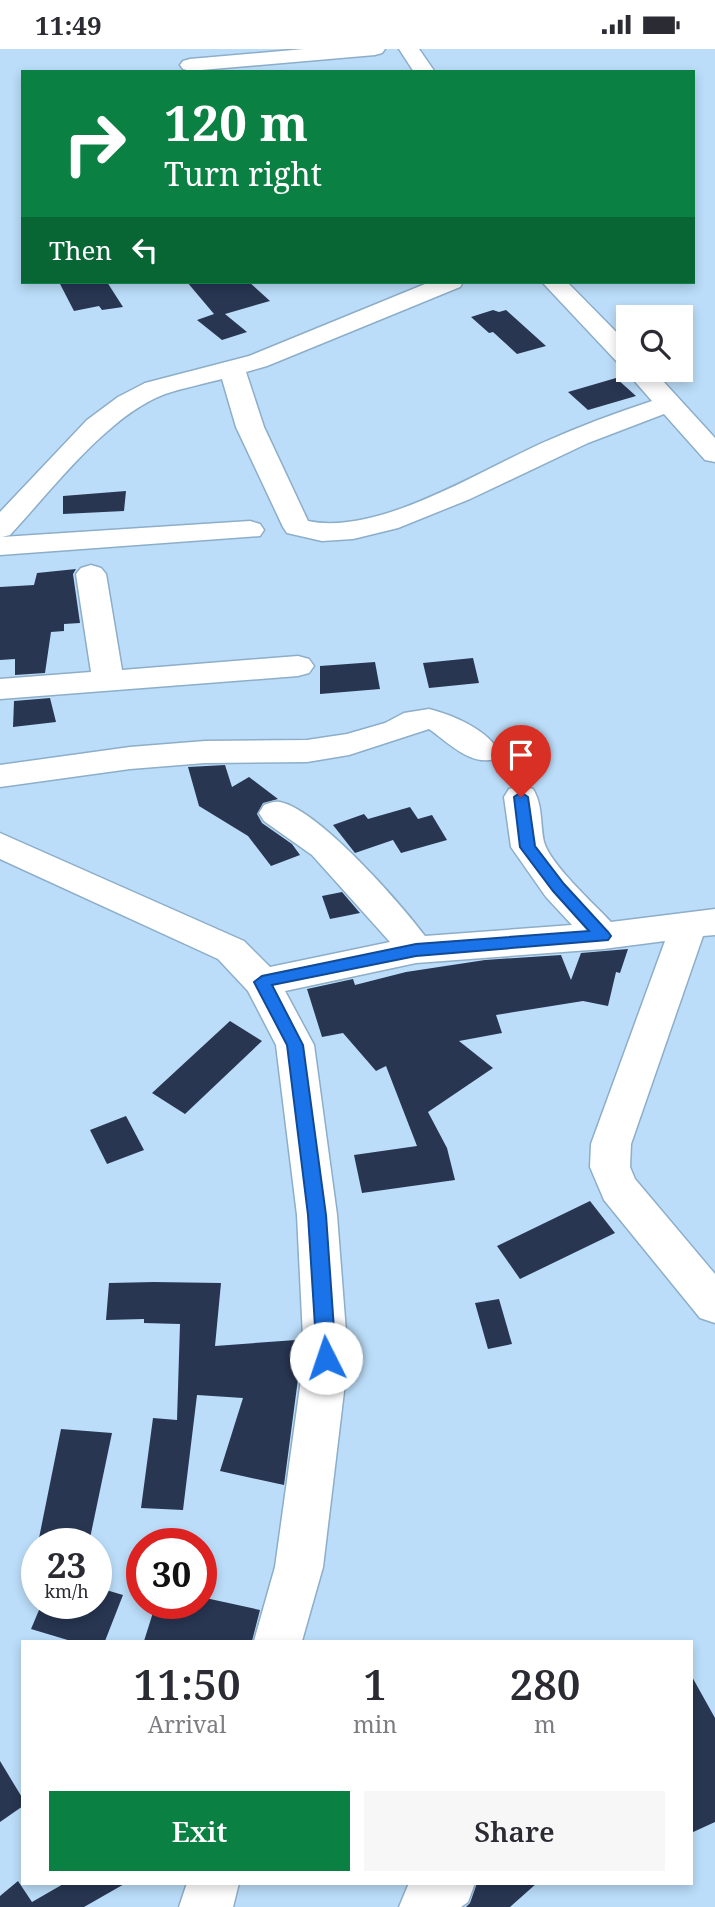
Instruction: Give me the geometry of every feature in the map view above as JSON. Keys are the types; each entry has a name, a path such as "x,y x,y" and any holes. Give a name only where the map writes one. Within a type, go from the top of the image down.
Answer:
{"street":[{"path":"190,65 375,49"},
{"path":"409,49 424,70"},
{"path":"0,529 97,426 127,403 154,389 232,369 446,284"},
{"path":"556,284 616,347"},
{"path":"232,369 250,428 297,527 323,534 376,525 404,516 561,445 628,417 669,404"},
{"path":"650,382 715,454"},
{"path":"0,546 250,530"},
{"path":"91,573 108,681"},
{"path":"0,689 298,666"},
{"path":"0,776 130,758 192,753 307,751 349,744 396,730 415,720 429,719 440,722 482,751"},
{"path":"521,797 528,847 558,888 603,936"},
{"path":"275,813 324,846 393,920 416,950"},
{"path":"0,845 231,950 262,982 295,1045 317,1215 326,1358 299,1567 278,1640"},
{"path":"262,982 416,950 603,936 702,923 611,1144 610,1167 618,1188 715,1305"},
{"path":"206,1907 212,1885"},
{"path":"426,1907 428,1901 447,1885"}],"building":[{"path":"60,284 108,284 123,307 102,310 99,306 74,311"},
{"path":"189,284 251,284 270,301 225,314 247,332 222,340 197,320 214,314"},
{"path":"493,310 506,310 546,346 517,354 493,332 489,333 471,317"},
{"path":"616,378 616,382 620,382 636,396 588,410 568,392"},
{"path":"126,491 124,511 63,514 63,496"},
{"path":"76,569 73,574 80,623 64,624 64,631 51,632 45,673 15,675 15,659 0,660 0,587 34,585 37,573"},
{"path":"473,658 479,683 429,688 423,663"},
{"path":"375,662 380,689 320,694 320,666"},
{"path":"50,698 56,722 13,727 14,701"},
{"path":"225,765 232,787 249,777 278,799 263,803 257,814 262,823 292,844 300,855 271,866 248,836 199,806 188,767"},
{"path":"410,807 418,819 432,815 447,840 401,853 393,840 355,853 333,825 364,814 368,819"},
{"path":"342,892 360,913 330,919 322,896"},
{"path":"628,949 620,973 616,972 608,1006 583,1001 496,1015 502,1033 459,1041 493,1068 428,1112 447,1148 455,1180 362,1193 354,1155 417,1146 386,1066 376,1071 343,1033 322,1037 307,989 353,979 355,985 406,972 485,960 561,955 571,980 581,953"},
{"path":"230,1021 262,1041 185,1114 152,1093"},
{"path":"126,1116 144,1150 107,1164 90,1130"},
{"path":"590,1201 615,1233 520,1279 497,1246"},
{"path":"109,1283 221,1283 215,1346 296,1340 298,1379 284,1485 220,1471 243,1398 197,1395 183,1510 141,1508 153,1418 177,1420 180,1324 144,1323 144,1319 106,1320"},
{"path":"499,1299 512,1344 488,1349 475,1303"},
{"path":"61,1429 112,1433 92,1528 41,1528"},
{"path":"112,1592 123,1595 105,1640 68,1640 31,1629 35,1619 112,1619"},
{"path":"217,1601 260,1610 252,1640 144,1640 151,1619 217,1619"},
{"path":"693,1679 715,1718 715,1822 693,1832"},
{"path":"0,1761 21,1796 21,1807 0,1822"},
{"path":"18,1881 32,1902 62,1885 122,1885 84,1907 0,1907 0,1896"},
{"path":"476,1885 535,1885 510,1907 466,1907"}],"route":[{"path":"326,1358 317,1215 295,1045 262,982 416,950 603,936 558,888 528,847 521,797"}]}
